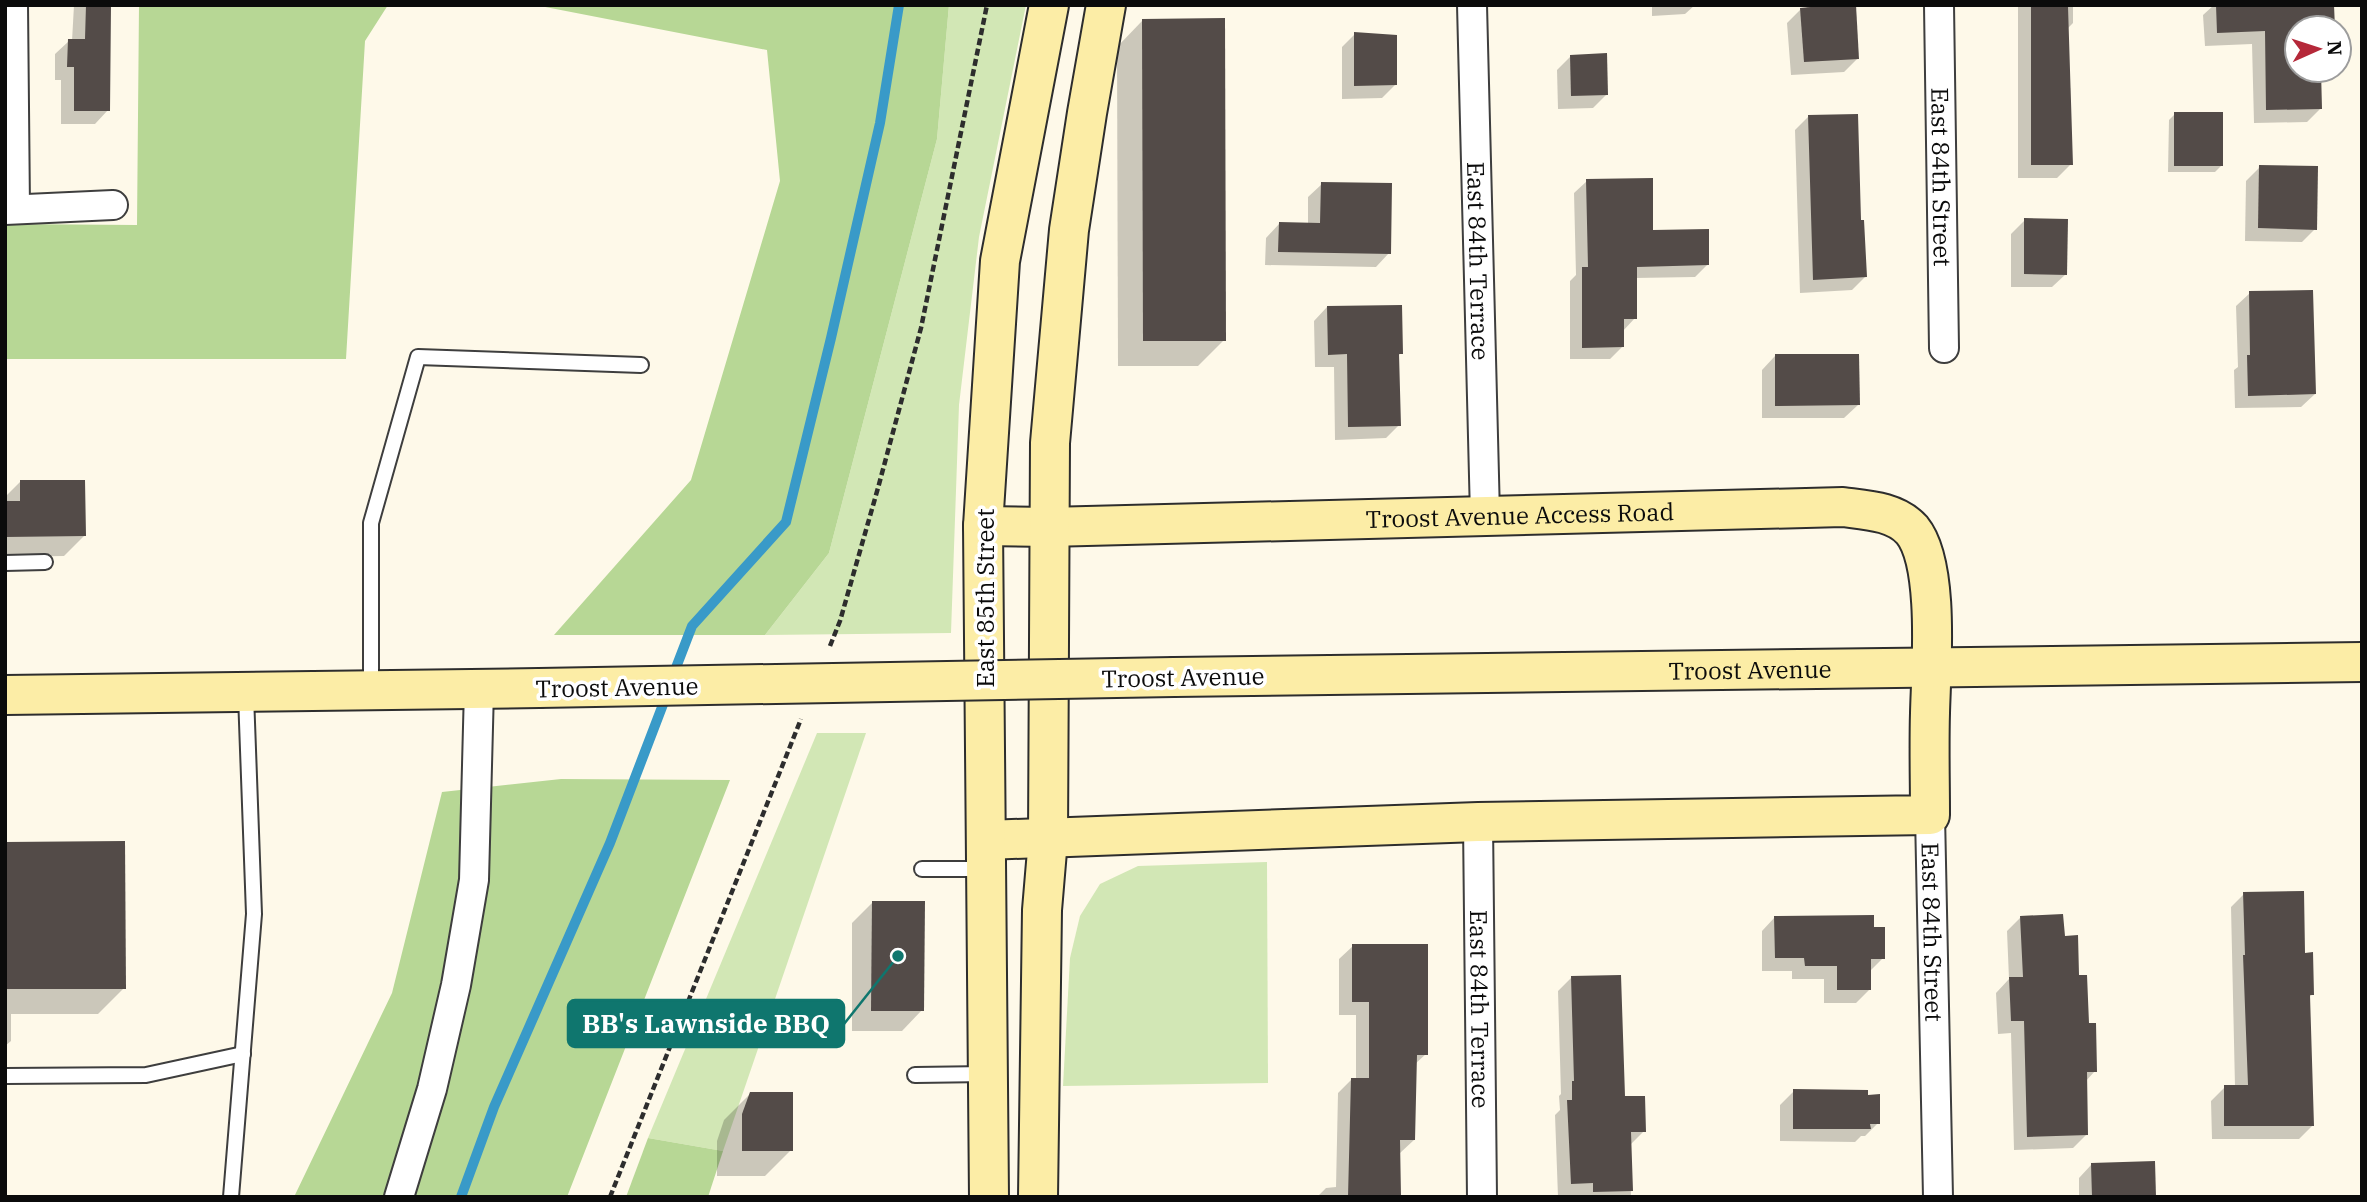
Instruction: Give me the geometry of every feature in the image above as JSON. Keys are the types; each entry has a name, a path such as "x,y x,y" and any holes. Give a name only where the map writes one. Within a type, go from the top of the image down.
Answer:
{"main road":[{"name":"East 85th Street","path":"989,1197 983,526 1000,261 1049,5"},
{"path":"1038,1197 1042,911 1048,839 1048,527 1051,430 1069,230 1106,5"},
{"name":"Troost Avenue Access Road","path":"983,526 1048,527 1843,507 1886,513 1911,530 1925,554 1930,582 1932,667"},
{"name":"Troost Avenue","path":"5,695 2362,662"},
{"name":"East 84th Street","path":"1930,815 1932,667"},
{"path":"986,855 1048,839 1478,822 1930,815"}],"street":[{"path":"13,5 9,63 10,209 113,205"},
{"name":"East 84th Terrace","path":"1472,5 1485,515"},
{"name":"East 84th Street","path":"1939,5 1944,348"},
{"path":"399,1197 432,1089 456,985 474,880 479,689"},
{"name":"East 84th Street","path":"1930,815 1938,1197"},
{"name":"East 84th Terrace","path":"1478,822 1482,1197"}],"lane":[{"path":"371,690 372,523 418,358 641,365"},
{"path":"5,563 45,562"},
{"path":"231,1197 254,914 246,693"},
{"path":"922,869 986,855"},
{"path":"5,1076 146,1075 243,1054"},
{"path":"915,1075 988,1074"}],"path":[{"path":"830,646 840,621 921,328 987,5"},
{"path":"610,1197 804,710"}],"green space":[{"path":"139,5 388,5 365,41 346,359 5,359 5,224 137,225"},
{"path":"535,5 949,5 937,139 829,553 765,635 554,635 691,480 780,181 767,50"},
{"path":"949,5 1026,5 979,237 959,405 951,633 765,635 829,553 937,139"},
{"path":"817,733 866,733 723,1151 648,1138"},
{"path":"561,779 730,780 567,1197 294,1197 392,993 442,792"},
{"path":"1267,862 1268,1083 1063,1086 1070,958 1080,916 1100,884 1138,866"},
{"path":"648,1138 723,1151 708,1197 626,1197"}],"building":[{"path":"86,5 111,5 110,111 74,111 74,67 67,67 68,39 85,39"},
{"path":"1856,5 1859,59 1804,62 1800,8"},
{"path":"2216,5 2334,5 2334,14 2283,14 2283,84 2321,84 2322,109 2266,110 2265,31 2217,33"},
{"path":"2031,7 2068,7 2073,165 2031,165"},
{"path":"1225,18 1226,341 1143,341 1142,19"},
{"path":"1354,32 1397,35 1397,85 1354,86"},
{"path":"1607,53 1608,95 1571,96 1570,55"},
{"path":"2174,112 2223,112 2223,166 2174,166"},
{"path":"1858,114 1861,220 1864,220 1867,277 1813,280 1808,115"},
{"path":"2259,165 2318,166 2317,230 2258,228"},
{"path":"1653,178 1653,230 1709,229 1709,265 1637,267 1637,319 1624,319 1624,347 1582,348 1582,267 1588,267 1586,179"},
{"path":"1321,182 1392,183 1391,254 1278,252 1279,222 1320,223"},
{"path":"2024,218 2068,219 2067,275 2024,274"},
{"path":"2313,290 2316,394 2248,396 2249,291"},
{"path":"1402,305 1403,354 1399,354 1401,426 1348,427 1347,354 1328,355 1327,306"},
{"path":"1775,354 1859,354 1860,405 1775,406"},
{"path":"20,480 85,480 86,536 5,537 5,501 20,501"},
{"path":"125,841 126,989 5,989 5,842"},
{"path":"2304,891 2305,953 2313,952 2314,995 2310,995 2314,1126 2224,1126 2224,1085 2248,1085 2243,892"},
{"path":"872,901 925,901 924,1011 871,1011"},
{"path":"2063,914 2065,936 2078,935 2079,975 2087,975 2089,1023 2096,1023 2097,1072 2087,1072 2088,1135 2027,1137 2024,1021 2011,1021 2009,977 2023,977 2020,916"},
{"path":"1874,915 1874,927 1885,927 1885,959 1871,959 1871,990 1837,990 1837,966 1805,966 1804,958 1775,958 1774,916"},
{"path":"1352,944 1428,944 1428,1055 1417,1055 1415,1140 1400,1140 1401,1197 1348,1197 1351,1078 1369,1078 1369,1002 1352,1002"},
{"path":"1621,975 1625,1096 1645,1096 1646,1132 1631,1132 1633,1191 1593,1192 1593,1183 1571,1184 1567,1100 1572,1100 1574,1081 1571,976"},
{"path":"1793,1089 1868,1090 1868,1095 1880,1094 1880,1124 1870,1124 1871,1129 1793,1129"},
{"path":"750,1092 793,1092 793,1151 742,1151 742,1114"},
{"path":"2155,1161 2156,1197 2092,1197 2091,1163"}],"waterway":[{"path":"672,678 692,626 786,522 880,123 899,5"},
{"path":"461,1197 494,1107 610,843 667,694"}],"place":[{"name":"BB's Lawnside BBQ","path":"898,956"}]}
